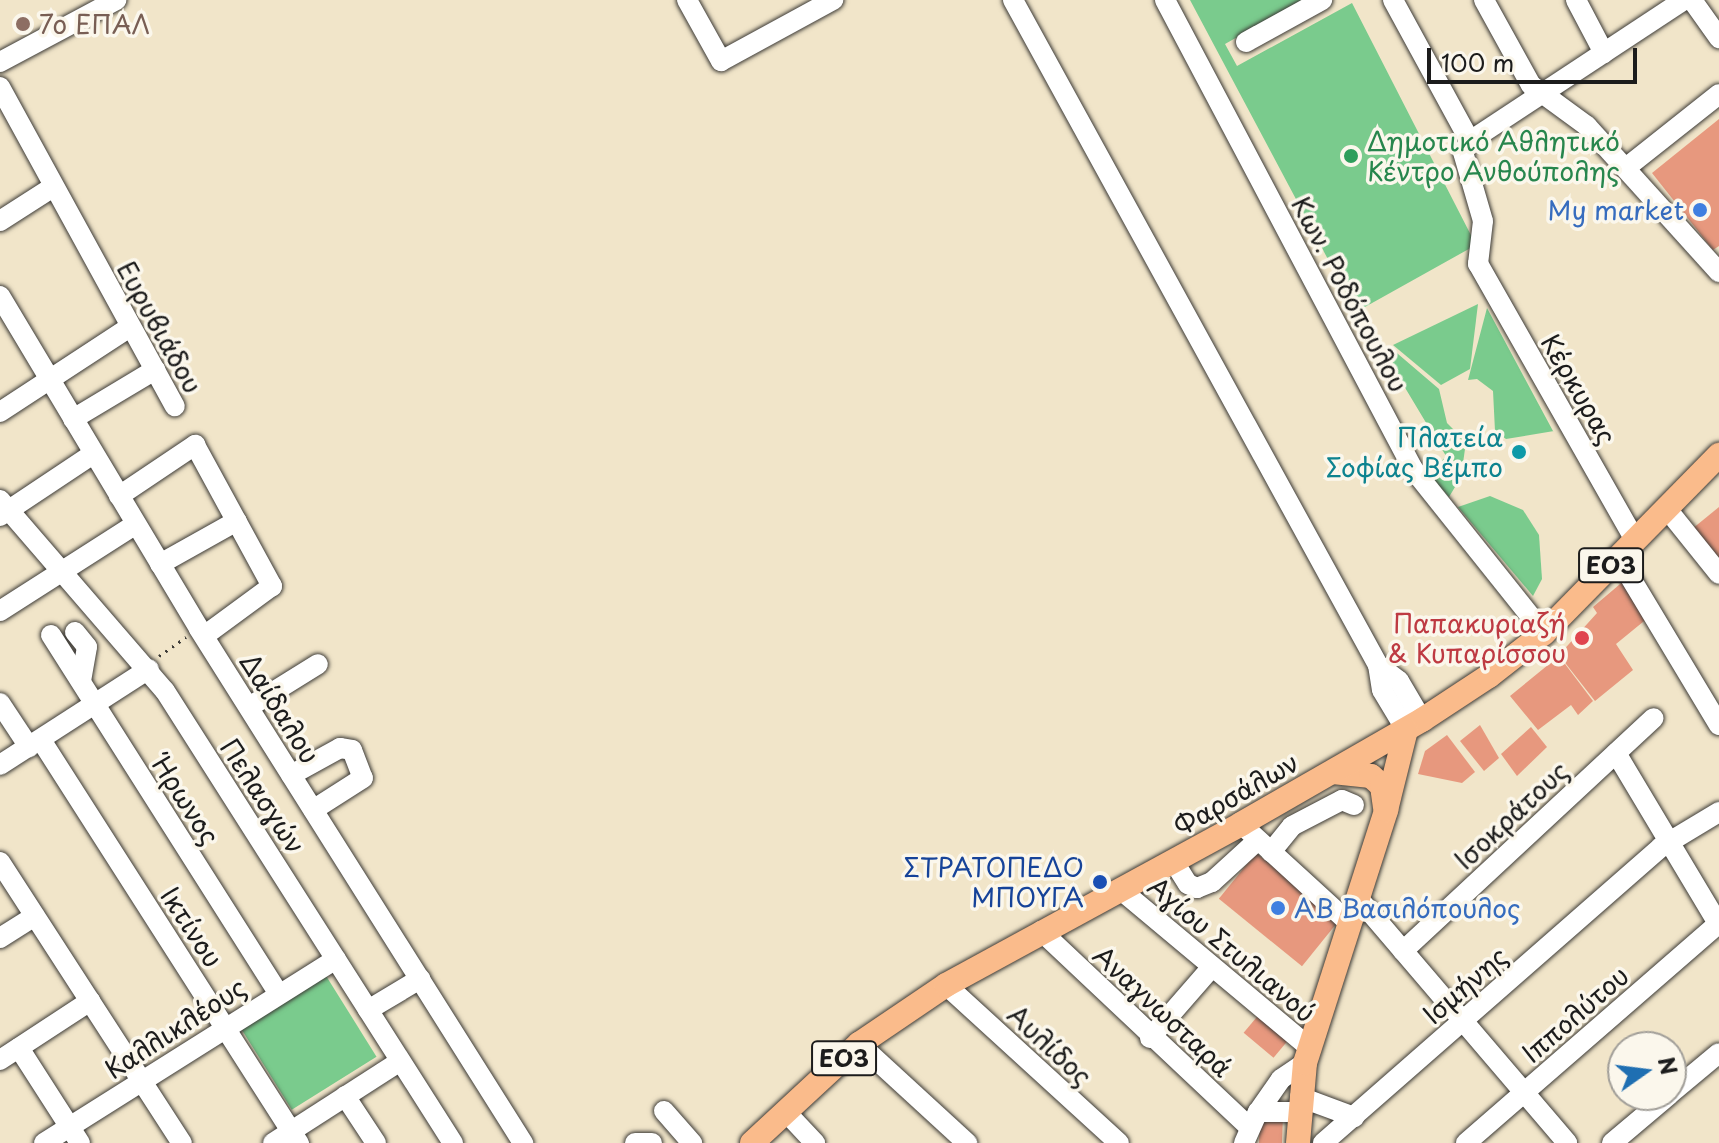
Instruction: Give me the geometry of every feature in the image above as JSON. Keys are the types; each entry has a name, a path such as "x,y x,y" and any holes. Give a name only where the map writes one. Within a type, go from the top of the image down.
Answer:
{"main road":[{"name":"Φαρσάλων","path":"752,1143 859,1044 946,985 1041,931 1174,862 1257,839 1331,772 1414,725 1544,633 1719,455"},
{"path":"1298,1143 1300,1104 1308,1055 1414,725"},
{"path":"1331,772 1371,776 1382,786 1386,810"}],"street":[{"path":"0,62 116,0"},
{"path":"687,0 721,61 833,0"},
{"path":"1013,0 1378,665 1382,690 1414,725"},
{"name":"Κων. Ροδόπουλου","path":"1165,0 1413,469 1544,633"},
{"path":"1246,42 1322,0"},
{"path":"1393,0 1470,141 1684,0"},
{"path":"1484,0 1541,94 1587,126 1719,272"},
{"path":"1576,0 1604,53"},
{"path":"1692,0 1719,38"},
{"name":"Ευρυβιάδου","path":"0,87 175,406"},
{"path":"1627,167 1719,94"},
{"name":"Κέρκυρας","path":"1470,141 1464,157 1483,221 1478,264 1719,725"},
{"path":"0,221 53,187"},
{"name":"Δαίδαλου","path":"0,296 160,564 523,1143"},
{"path":"0,412 49,376 130,327"},
{"path":"73,419 155,370"},
{"path":"119,496 195,445 271,581 270,592 202,632"},
{"path":"3,509 93,454"},
{"name":"Πελασγών","path":"3,509 147,667 453,1143"},
{"path":"1667,509 1719,574"},
{"path":"160,564 237,521"},
{"path":"0,611 136,524"},
{"path":"75,632 87,647 81,680"},
{"name":"Ήρωνος","path":"51,635 278,993"},
{"path":"249,707 318,664"},
{"path":"0,765 147,667"},
{"name":"Ικτίνου","path":"0,703 35,743 295,1137"},
{"name":"Ισοκράτους","path":"1403,951 1654,718"},
{"path":"291,775 340,748 352,750 363,778 313,810"},
{"path":"1616,753 1719,924"},
{"path":"1174,862 1188,884 1197,888 1212,882 1257,839 1292,826 1342,800 1354,805"},
{"name":"Ισμήνης","path":"1323,1143 1669,841 1719,812"},
{"path":"1257,839 1350,924"},
{"path":"0,862 182,1143"},
{"name":"Αγίου Στυλιανού","path":"1121,890 1308,1055"},
{"path":"1358,898 1461,1023 1567,1143"},
{"path":"0,938 35,916"},
{"name":"Ιππολύτου","path":"1466,1143 1719,924"},
{"name":"Αναγνωσταρά","path":"1041,931 1150,1038 1251,1128"},
{"name":"Καλλικλέους","path":"44,1143 75,1135 142,1081 224,1026 336,959"},
{"path":"1150,1038 1211,968"},
{"path":"368,1010 420,979"},
{"name":"Αυλίδος","path":"946,985 1108,1140"},
{"path":"75,1135 6,1053 90,1001"},
{"path":"859,1044 967,1143"},
{"path":"1687,1080 1719,1053"},
{"path":"1251,1128 1281,1079 1308,1055"},
{"path":"273,1143 295,1137 345,1096 400,1061"},
{"path":"345,1096 376,1143"},
{"path":"1251,1128 1300,1104 1354,1117"},
{"path":"664,1111 692,1143"},
{"path":"785,1111 815,1143"},
{"path":"1612,1143 1650,1111"},
{"path":"635,1143 652,1143"}],"path":[{"path":"147,667 202,632"}],"green space":[{"name":"Δημοτικό Αθλητικό Κέντρο Ανθούπολης","path":"1190,0 1303,0 1225,44 1237,66 1352,3 1476,245 1356,312"},
{"path":"1478,304 1470,369 1441,385 1393,345"},
{"path":"1487,308 1554,431 1506,439 1495,431 1493,391 1477,379 1468,380"},
{"path":"1391,348 1439,389 1447,423 1466,442 1461,477 1449,497 1430,475 1446,456 1383,351"},
{"path":"1490,496 1523,510 1539,535 1542,579 1533,596 1458,507"},
{"path":"323,971 377,1057 292,1110 238,1024"}],"building":[{"name":"My market","path":"1719,119 1719,246 1713,250 1652,173"},
{"path":"1719,507 1719,562 1692,529"},
{"path":"1626,579 1649,617 1616,644 1633,670 1595,701 1559,655 1597,613 1593,607"},
{"path":"1559,656 1593,701 1578,715 1571,705 1538,730 1510,696"},
{"path":"1480,725 1499,758 1484,771 1460,741"},
{"path":"1531,727 1547,747 1517,776 1501,754"},
{"path":"1447,735 1475,772 1462,783 1418,774 1425,751"},
{"name":"ΑΒ Βασιλόπουλος","path":"1256,853 1339,920 1302,966 1219,899"},
{"path":"1261,1012 1291,1037 1274,1058 1244,1033"},
{"path":"1260,1114 1283,1115 1282,1143 1259,1143"}],"place":[{"name":"7ο ΕΠΑΛ","path":"23,24"},
{"name":"Δημοτικό Αθλητικό Κέντρο Ανθούπολης","path":"1351,156"},
{"name":"My market","path":"1700,210"},
{"name":"Πλατεία Σοφίας Βέμπο","path":"1519,452"},
{"name":"Παπακυριαζή & Κυπαρίσσου","path":"1582,638"},
{"name":"ΣΤΡΑΤΟΠΕΔΟ ΜΠΟΥΓΑ","path":"1100,882"},
{"name":"ΑΒ Βασιλόπουλος","path":"1278,908"}]}
